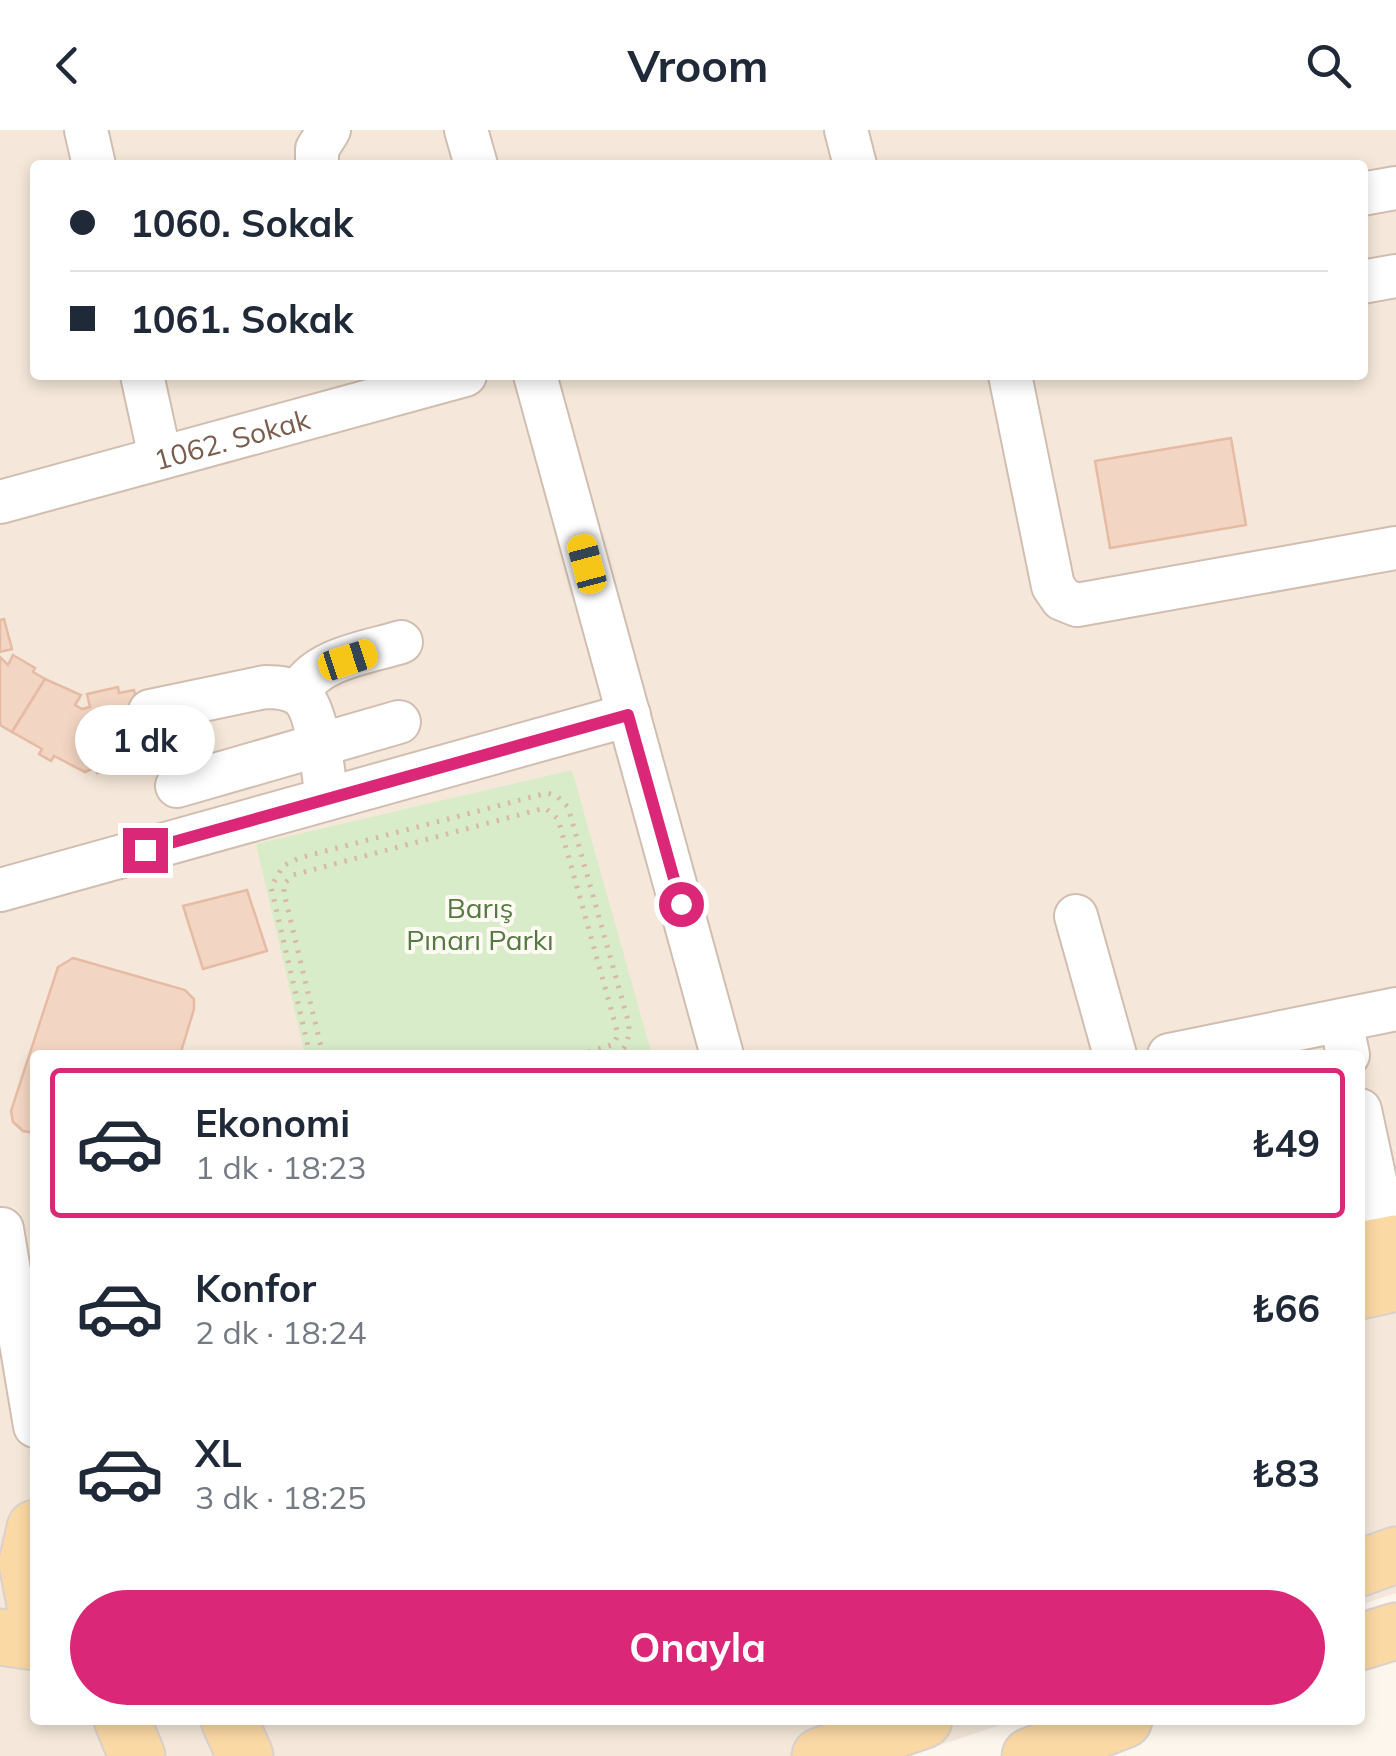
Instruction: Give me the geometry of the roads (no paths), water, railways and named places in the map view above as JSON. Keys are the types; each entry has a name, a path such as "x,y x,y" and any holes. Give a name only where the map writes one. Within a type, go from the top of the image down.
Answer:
{"main road":[{"path":"1365,1283 1385,1256"},
{"path":"0,1542 30,1528"},
{"path":"30,1546 26,1562 30,1589"},
{"path":"1365,1566 1396,1555"},
{"path":"1365,1640 1396,1631"},
{"path":"0,1637 30,1641"},
{"path":"124,1725 137,1756"},
{"path":"231,1725 245,1756"},
{"path":"820,1756 910,1725"},
{"path":"1030,1756 1111,1725"}],"street":[{"path":"86,130 93,160"},
{"path":"317,160 317,149 330,130"},
{"path":"466,130 475,160"},
{"path":"846,130 855,160"},
{"path":"1368,193 1396,188"},
{"path":"1368,281 1396,276"},
{"path":"143,380 160,457"},
{"name":"1062. Sokak","path":"0,502 446,380"},
{"path":"536,380 721,1050"},
{"path":"1011,380 1052,586 1069,604 1396,548"},
{"path":"299,694 303,682 321,668 401,642"},
{"path":"150,711 265,687 299,694 307,702 327,799"},
{"path":"0,890 628,715"},
{"path":"178,786 399,722"},
{"path":"1076,916 1113,1050"},
{"path":"1221,1050 1344,1038 1396,1009"},
{"path":"1365,1139 1385,1256"},
{"path":"1,1225 30,1282"},
{"path":"1,1225 30,1396"}],"park label":[{"name":"Barış Pınarı Parkı","path":"480,923"}]}
